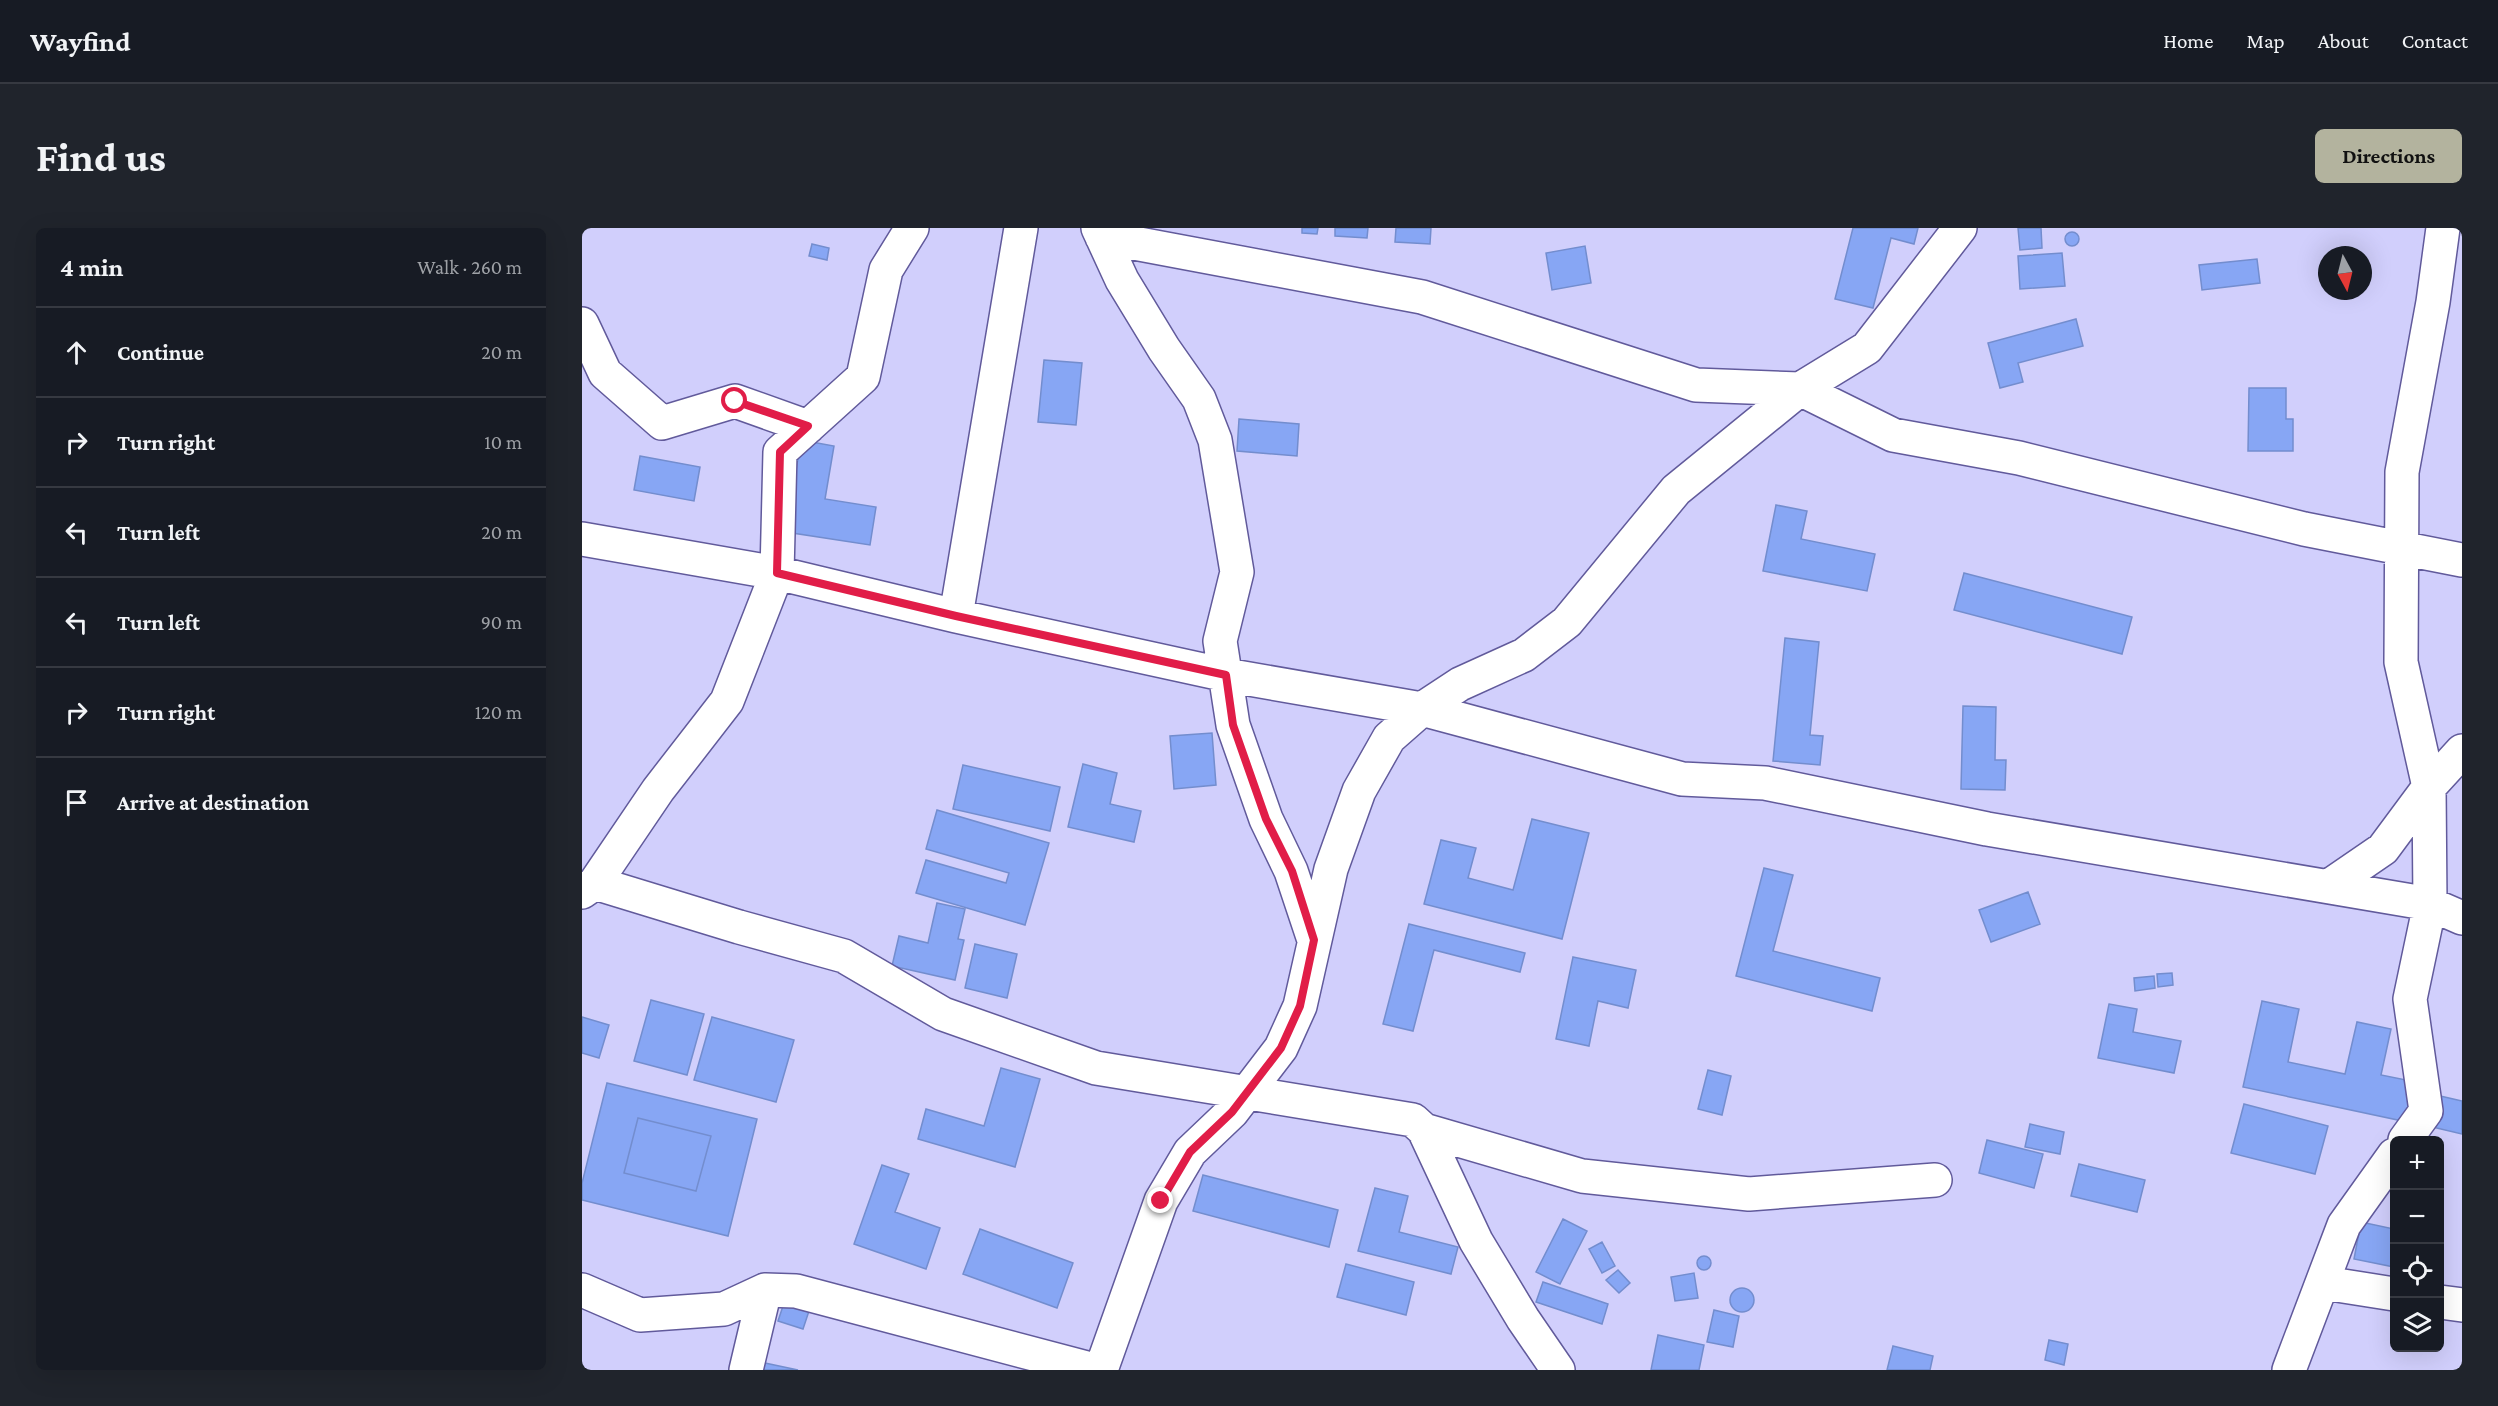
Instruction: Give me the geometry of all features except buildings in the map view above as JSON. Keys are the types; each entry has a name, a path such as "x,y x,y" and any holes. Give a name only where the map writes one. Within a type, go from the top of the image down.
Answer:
{"street":[{"path":"912,228 886,270 863,377 780,452 777,573 727,700 658,790 589,887 844,956 943,1014 1096,1068 1413,1120 1424,1130 1476,1240 1523,1319 1558,1370"},
{"path":"956,616 1021,228"},
{"path":"1101,1370 1161,1201 1190,1152 1232,1112 1281,1048 1300,1006 1331,869 1359,791 1389,738 1422,709 1460,684 1524,655 1567,622 1676,490 1800,389 1867,348 1960,228"},
{"path":"2408,1136 2426,1112 2410,999 2430,904 2429,788 2400,662 2402,471 2446,229"},
{"path":"1100,232 1422,297 1696,385 1800,389 1893,435 2019,459 2304,529 2462,560"},
{"path":"1100,232 1134,299 1199,399 1215,440 1237,572 1220,641 1233,725 1266,819 1292,871 1314,940"},
{"path":"582,324 605,373 662,423 735,401 808,426"},
{"path":"582,539 777,573 956,616 1226,675 1422,709 1682,779 1765,783 1988,829 2430,904 2462,918"},
{"path":"2329,886 2383,849 2429,788 2462,752"},
{"path":"1424,1130 1582,1176 1749,1194 1935,1180"},
{"path":"2289,1370 2324,1283 2344,1225 2390,1161"},
{"path":"2324,1283 2390,1293"},
{"path":"582,1290 640,1315 724,1309 765,1290 796,1291 1055,1365 1094,1370"},
{"path":"746,1370 765,1290"},
{"path":"2444,1303 2462,1305"}],"route":[{"path":"735,401 808,426 780,452 777,573 956,616 1226,675 1233,725 1266,819 1292,871 1314,940 1300,1006 1281,1048 1232,1112 1190,1152 1161,1201"}]}
